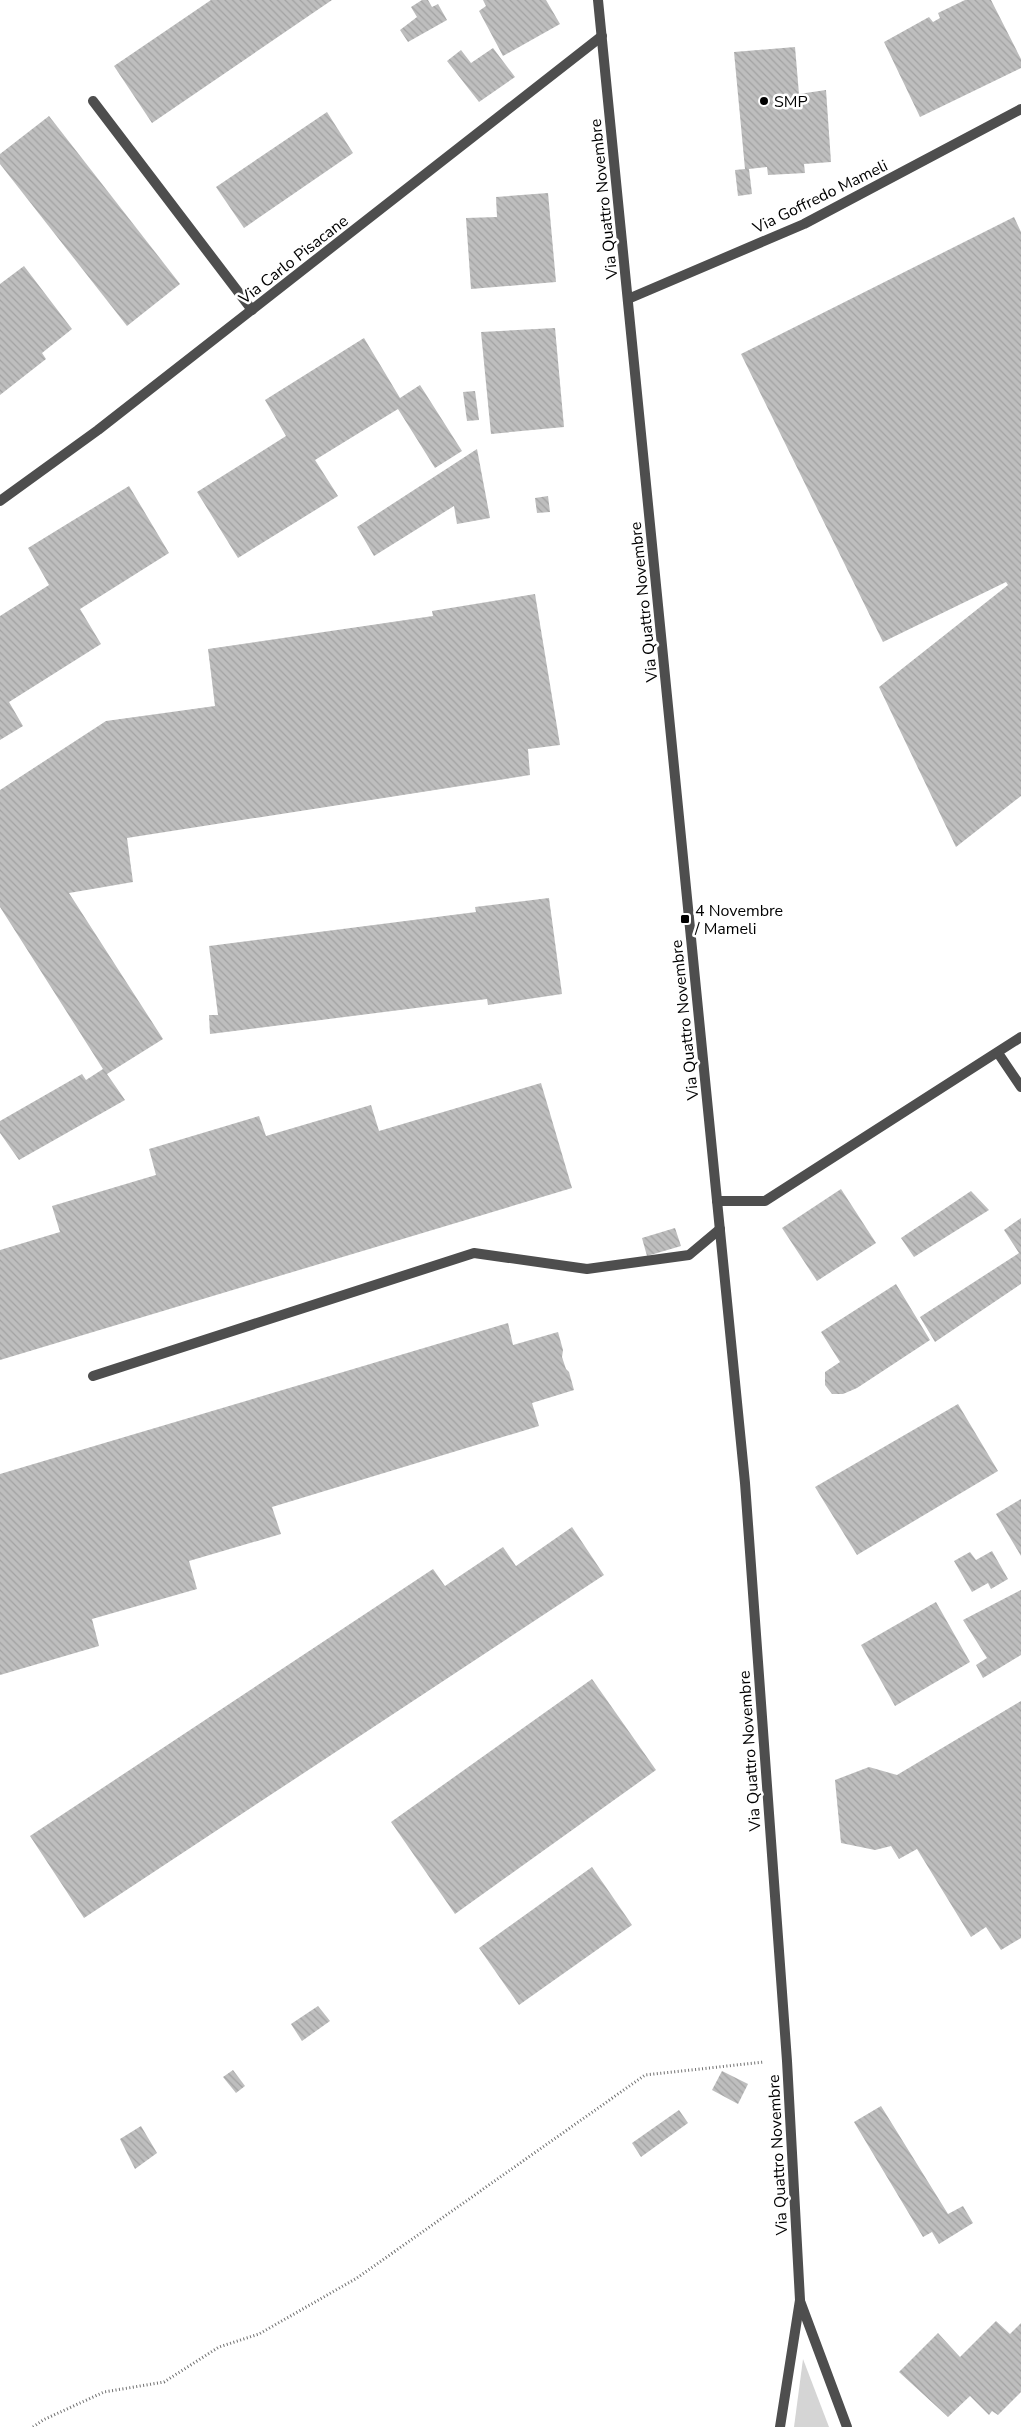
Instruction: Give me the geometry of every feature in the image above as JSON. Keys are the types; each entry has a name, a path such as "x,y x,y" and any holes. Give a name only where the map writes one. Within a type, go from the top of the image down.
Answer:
{"street":[{"name":"Via Quattro Novembre","path":"598,0 745,1483 787,2061 800,2300 780,2427"},
{"name":"Via Carlo Pisacane","path":"0,501 98,430 602,36"},
{"path":"93,101 252,310"},
{"name":"Via Goffredo Mameli","path":"628,299 804,224 1021,109"},
{"path":"717,1200 765,1201 1021,1037"},
{"path":"998,1053 1021,1087"},
{"path":"93,1376 474,1252 587,1269 689,1255 720,1229"},
{"name":"Via Quattro Novembre","path":"800,2300 847,2427"}],"path":[{"path":"33,2427 43,2420 104,2392 164,2382 219,2347 258,2334 357,2278 645,2075 726,2065 787,2061"}],"shaded area":[{"path":"803,2359 829,2427 794,2427"}],"building":[{"path":"211,0 332,0 152,123 114,66"},
{"path":"422,0 428,0 432,7 438,4 447,20 408,42 400,30 417,17 411,7"},
{"path":"483,0 546,0 560,24 503,56 479,11 486,6"},
{"path":"965,0 991,0 1021,59 1021,68 920,117 884,42 929,17 933,22 940,18 938,13"},
{"path":"795,47 799,94 826,90 831,162 804,164 805,173 768,175 767,167 749,169 752,194 738,196 735,170 745,169 734,52"},
{"path":"493,48 515,77 479,102 447,61 461,50 471,63"},
{"path":"327,112 353,153 244,228 216,187"},
{"path":"49,116 180,284 127,326 0,164 0,154"},
{"path":"548,193 556,282 471,289 466,218 497,217 496,197"},
{"path":"1014,217 1021,232 1021,796 956,847 879,687 1008,585 1006,582 883,642 741,354"},
{"path":"24,266 72,329 42,353 46,359 0,395 0,284"},
{"path":"555,328 564,427 491,434 481,332"},
{"path":"364,338 400,398 420,385 462,451 435,468 398,409 315,460 338,496 238,558 197,492 286,436 265,400"},
{"path":"475,391 479,420 467,421 463,392"},
{"path":"477,449 490,518 457,524 454,506 374,556 357,527"},
{"path":"129,486 169,553 80,609 101,644 9,702 23,726 0,740 0,616 49,585 28,548"},
{"path":"548,496 550,512 537,513 535,498"},
{"path":"535,594 560,745 528,749 530,775 127,838 133,882 69,893 163,1039 107,1074 125,1100 19,1160 0,1133 0,1121 82,1074 86,1080 103,1069 0,907 0,790 106,721 215,706 208,649 433,616 432,611"},
{"path":"549,898 562,994 488,1005 487,999 210,1034 209,1015 218,1015 209,946 476,912 475,907"},
{"path":"541,1083 572,1188 0,1360 0,1250 60,1232 52,1206 156,1175 149,1149 259,1116 266,1136 371,1105 379,1131"},
{"path":"841,1189 876,1243 817,1281 782,1228"},
{"path":"971,1191 989,1210 914,1257 901,1238"},
{"path":"1021,1218 1021,1284 935,1342 920,1317 1019,1253 1004,1230"},
{"path":"675,1228 681,1246 647,1256 642,1238"},
{"path":"896,1284 930,1340 857,1388 843,1394 832,1394 825,1385 825,1372 840,1362 821,1332"},
{"path":"508,1323 513,1345 558,1332 563,1350 562,1357 574,1390 532,1403 539,1426 272,1507 281,1534 189,1561 197,1589 92,1619 99,1646 0,1675 0,1474"},
{"path":"958,1404 998,1471 857,1555 815,1487"},
{"path":"1021,1499 1021,1556 996,1514"},
{"path":"572,1527 604,1575 84,1918 30,1836 433,1569 445,1586 503,1547 516,1566"},
{"path":"992,1551 1008,1579 991,1589 988,1583 972,1592 954,1561 970,1552 976,1560"},
{"path":"1021,1590 1021,1655 983,1678 976,1665 987,1658 963,1620"},
{"path":"936,1602 970,1662 895,1706 861,1645"},
{"path":"592,1679 656,1770 455,1914 391,1822"},
{"path":"1021,1701 1021,1938 1001,1950 986,1927 971,1937 917,1849 899,1859 891,1846 875,1850 841,1843 835,1780 869,1767 897,1775"},
{"path":"592,1867 632,1925 519,2005 479,1948"},
{"path":"318,2006 330,2021 302,2041 291,2024"},
{"path":"233,2070 245,2086 236,2093 223,2077"},
{"path":"722,2071 748,2084 738,2104 712,2090"},
{"path":"881,2106 948,2214 963,2206 973,2223 939,2244 932,2232 923,2237 854,2122"},
{"path":"679,2110 688,2123 641,2157 632,2143"},
{"path":"141,2126 157,2153 135,2169 120,2139"},
{"path":"996,2321 1010,2334 1021,2323 1021,2392 998,2415 992,2411 989,2415 970,2396 948,2417 899,2372 938,2333 960,2357"}],"place":[{"name":"SMP","path":"764,101"},
{"name":"4 Novembre / Mameli","path":"685,919"}]}
